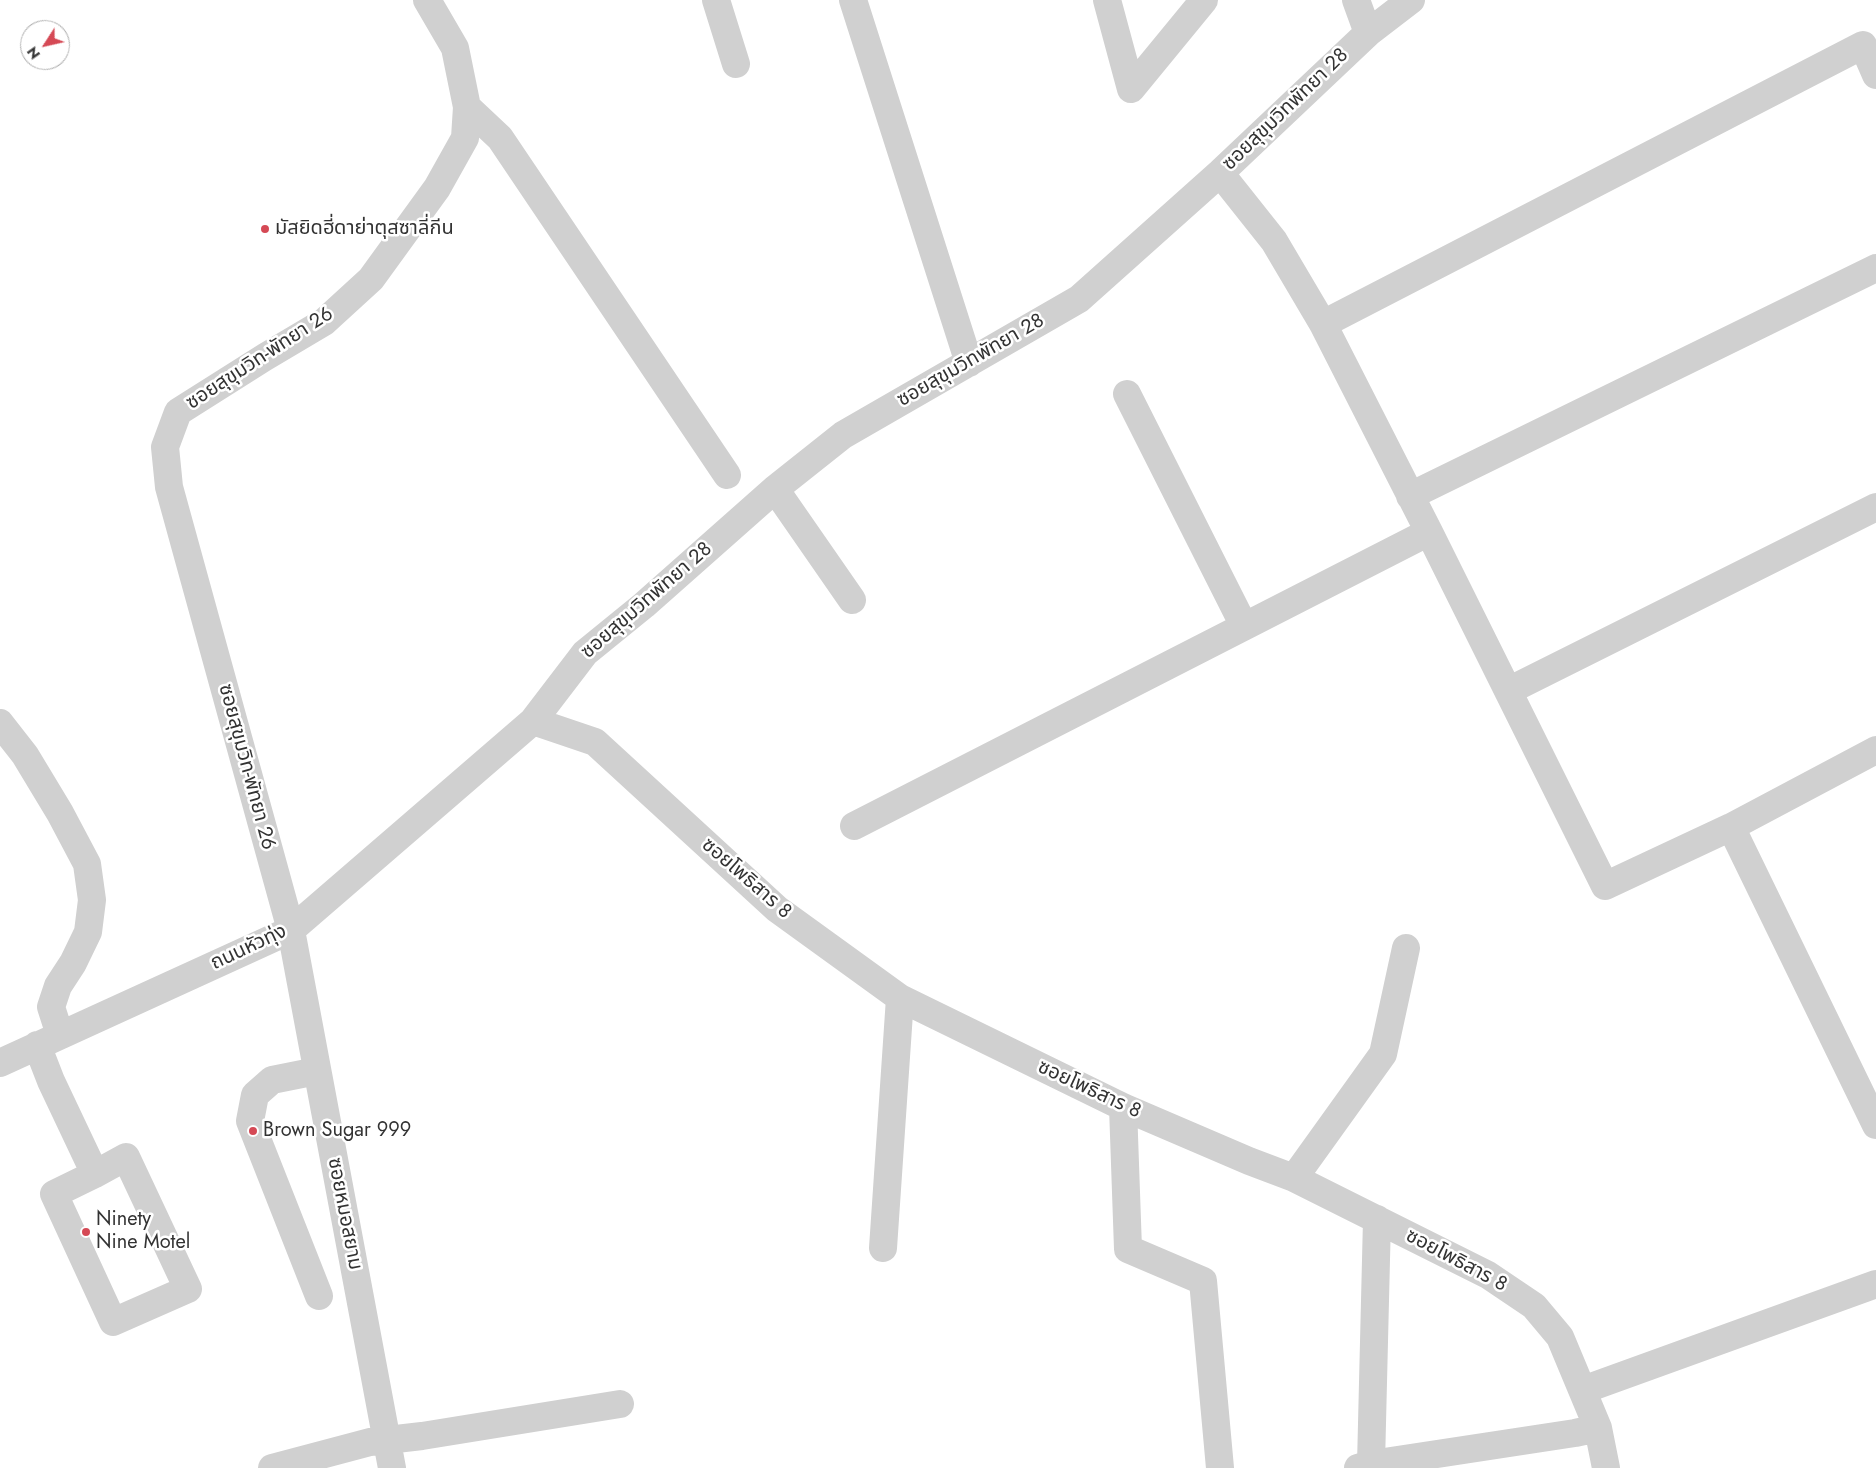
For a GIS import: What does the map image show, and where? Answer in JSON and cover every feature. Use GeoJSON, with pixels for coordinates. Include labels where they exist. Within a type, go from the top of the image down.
{"type":"FeatureCollection","features":[{"type":"Feature","properties":{"kind":"street","name":"ซอยสุขุมวิท-พัทยา 26"},"geometry":{"type":"LineString","coordinates":[[291,930],[169,487],[165,447],[178,412],[264,357],[324,322],[370,279],[437,188],[465,138],[467,107],[455,48],[427,0]]}},
{"type":"Feature","properties":{"kind":"street"},"geometry":{"type":"LineString","coordinates":[[716,0],[736,64]]}},
{"type":"Feature","properties":{"kind":"street"},"geometry":{"type":"LineString","coordinates":[[853,0],[969,362]]}},
{"type":"Feature","properties":{"kind":"street"},"geometry":{"type":"LineString","coordinates":[[1107,0],[1131,89],[1204,0]]}},
{"type":"Feature","properties":{"kind":"street"},"geometry":{"type":"LineString","coordinates":[[1356,0],[1368,33]]}},
{"type":"Feature","properties":{"kind":"street","name":"ซอยสุขุมวิทพัทยา 28"},"geometry":{"type":"LineString","coordinates":[[533,721],[585,653],[644,605],[775,489],[843,436],[1079,299],[1220,173],[1368,33],[1411,0]]}},
{"type":"Feature","properties":{"kind":"street"},"geometry":{"type":"LineString","coordinates":[[1323,324],[1862,45],[1876,75]]}},
{"type":"Feature","properties":{"kind":"street"},"geometry":{"type":"LineString","coordinates":[[467,107],[500,138],[728,475]]}},
{"type":"Feature","properties":{"kind":"street"},"geometry":{"type":"LineString","coordinates":[[1220,173],[1274,241],[1323,324],[1605,886],[1731,827],[1876,750]]}},
{"type":"Feature","properties":{"kind":"street"},"geometry":{"type":"LineString","coordinates":[[1410,496],[1876,268]]}},
{"type":"Feature","properties":{"kind":"street"},"geometry":{"type":"LineString","coordinates":[[1127,394],[1244,626]]}},
{"type":"Feature","properties":{"kind":"street"},"geometry":{"type":"LineString","coordinates":[[775,489],[852,600]]}},
{"type":"Feature","properties":{"kind":"street"},"geometry":{"type":"LineString","coordinates":[[1508,691],[1876,507]]}},
{"type":"Feature","properties":{"kind":"street"},"geometry":{"type":"LineString","coordinates":[[854,826],[1429,532]]}},
{"type":"Feature","properties":{"kind":"street","name":"ถนนหัวทุ่ง"},"geometry":{"type":"LineString","coordinates":[[2,1057],[49,1040],[291,930],[533,721]]}},
{"type":"Feature","properties":{"kind":"street","name":"ซอยโพธิสาร 8"},"geometry":{"type":"LineString","coordinates":[[533,721],[595,742],[777,909],[900,998],[1123,1107],[1249,1161],[1294,1178],[1488,1275],[1534,1306],[1560,1337],[1598,1428],[1606,1468]]}},
{"type":"Feature","properties":{"kind":"street"},"geometry":{"type":"LineString","coordinates":[[0,723],[24,755],[55,804],[87,864],[92,900],[88,932],[73,963],[58,986],[51,1007],[49,1040],[51,1081],[95,1174]]}},
{"type":"Feature","properties":{"kind":"street"},"geometry":{"type":"LineString","coordinates":[[1731,827],[1876,1125]]}},
{"type":"Feature","properties":{"kind":"street","name":"ซอยหมอสยาม"},"geometry":{"type":"LineString","coordinates":[[291,930],[392,1468]]}},
{"type":"Feature","properties":{"kind":"street"},"geometry":{"type":"LineString","coordinates":[[1294,1178],[1383,1054],[1406,948]]}},
{"type":"Feature","properties":{"kind":"street"},"geometry":{"type":"LineString","coordinates":[[883,1248],[900,998]]}},
{"type":"Feature","properties":{"kind":"street"},"geometry":{"type":"LineString","coordinates":[[317,1072],[272,1080],[255,1095],[250,1121],[319,1296]]}},
{"type":"Feature","properties":{"kind":"street"},"geometry":{"type":"LineString","coordinates":[[1123,1107],[1128,1249],[1203,1281],[1220,1468]]}},
{"type":"Feature","properties":{"kind":"street"},"geometry":{"type":"LineString","coordinates":[[126,1157],[188,1289],[113,1322],[54,1194],[95,1174],[126,1157]]}},
{"type":"Feature","properties":{"kind":"street"},"geometry":{"type":"LineString","coordinates":[[1377,1220],[1364,1466],[1598,1428]]}},
{"type":"Feature","properties":{"kind":"street"},"geometry":{"type":"LineString","coordinates":[[1583,1390],[1876,1284]]}},
{"type":"Feature","properties":{"kind":"street"},"geometry":{"type":"LineString","coordinates":[[272,1468],[370,1442],[422,1436],[620,1404]]}},
{"type":"Feature","properties":{"kind":"place","name":"มัสยิดฮี่ดาย่าตุสซาลี่กีน"},"geometry":{"type":"Point","coordinates":[265,229]}},
{"type":"Feature","properties":{"kind":"place","name":"Brown Sugar 999"},"geometry":{"type":"Point","coordinates":[253,1131]}},
{"type":"Feature","properties":{"kind":"place","name":"Ninety Nine Motel"},"geometry":{"type":"Point","coordinates":[86,1232]}}]}
